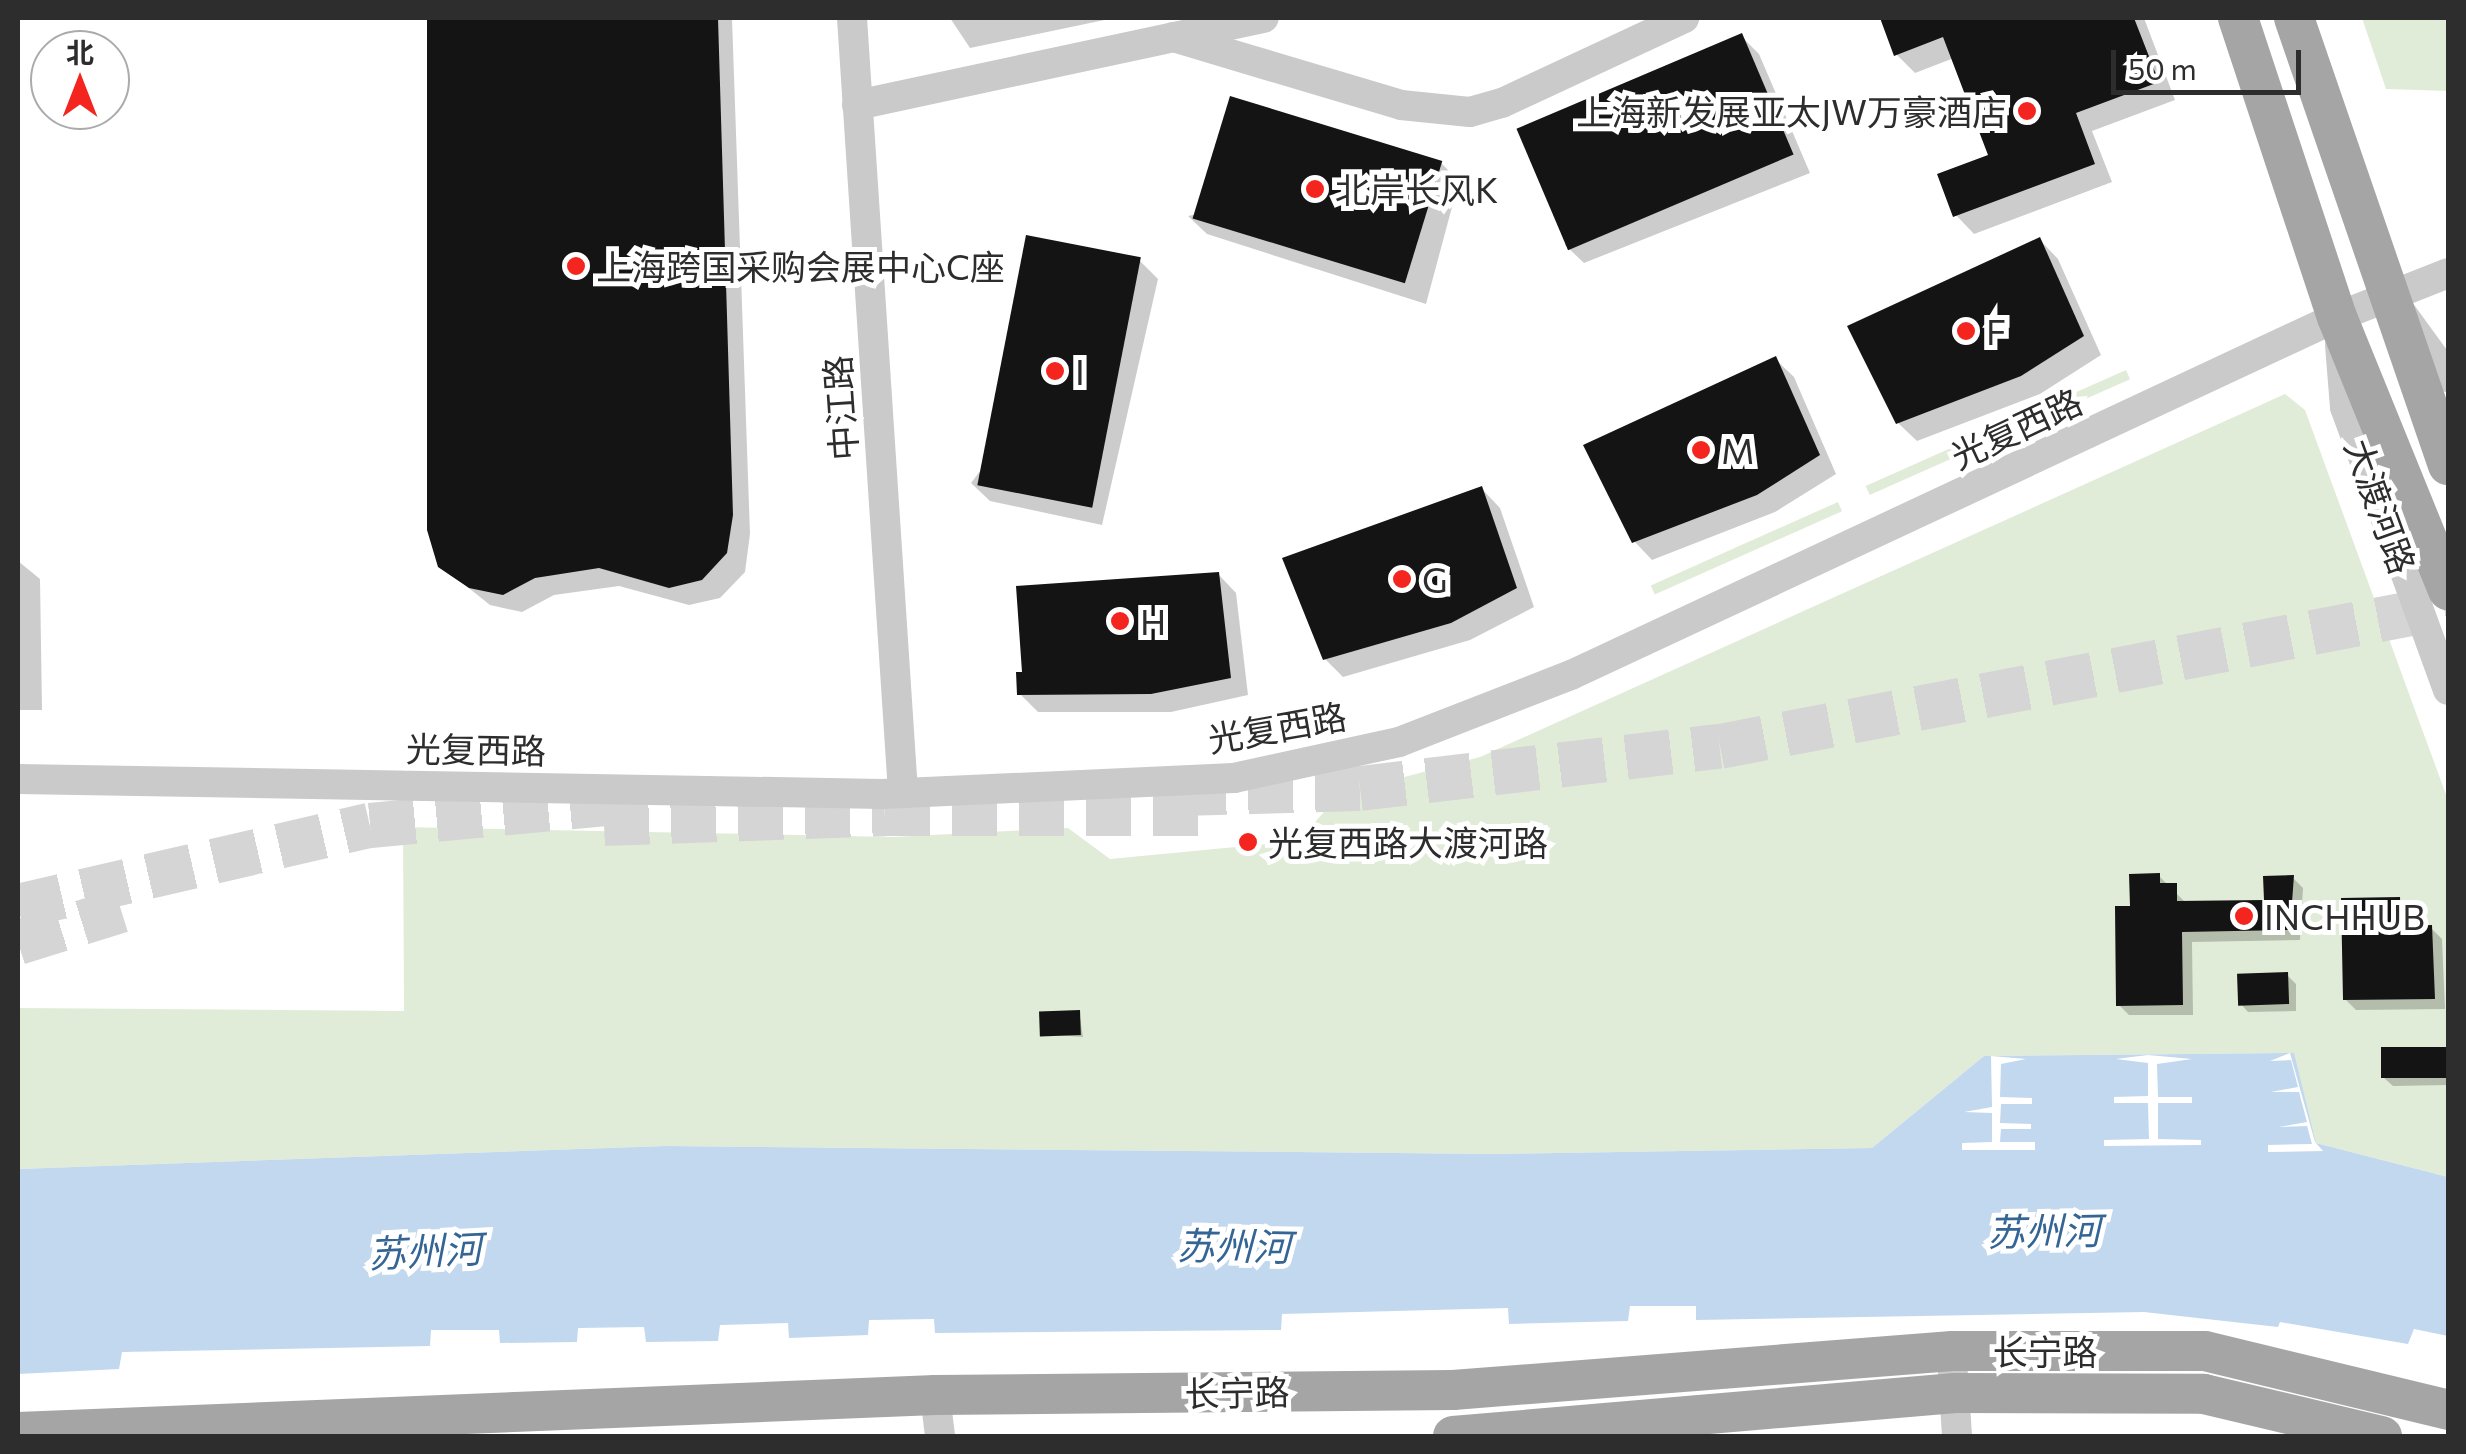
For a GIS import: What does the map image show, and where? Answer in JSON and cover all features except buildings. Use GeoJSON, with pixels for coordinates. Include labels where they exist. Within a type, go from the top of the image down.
{"type":"FeatureCollection","features":[{"type":"Feature","properties":{"kind":"main road","name":"大渡河路"},"geometry":{"type":"LineString","coordinates":[[2238,18],[2337,317],[2448,590]]}},
{"type":"Feature","properties":{"kind":"main road"},"geometry":{"type":"LineString","coordinates":[[2294,18],[2448,464]]}},
{"type":"Feature","properties":{"kind":"main road","name":"长宁路"},"geometry":{"type":"LineString","coordinates":[[18,1432],[935,1395],[1454,1390],[1952,1351],[2205,1352],[2448,1410]]}},
{"type":"Feature","properties":{"kind":"main road","name":"长宁路"},"geometry":{"type":"LineString","coordinates":[[1452,1436],[1954,1394],[2204,1394],[2382,1436]]}},
{"type":"Feature","properties":{"kind":"street","name":"中江路"},"geometry":{"type":"LineString","coordinates":[[852,18],[903,793]]}},
{"type":"Feature","properties":{"kind":"street"},"geometry":{"type":"LineString","coordinates":[[857,104],[1264,18]]}},
{"type":"Feature","properties":{"kind":"street"},"geometry":{"type":"LineString","coordinates":[[1173,36],[1402,106],[1470,112],[1502,103],[1684,18]]}},
{"type":"Feature","properties":{"kind":"street","name":"光复西路"},"geometry":{"type":"LineString","coordinates":[[18,779],[903,793],[1234,778],[1398,742],[1571,675],[2337,317],[2448,273]]}},
{"type":"Feature","properties":{"kind":"street"},"geometry":{"type":"LineString","coordinates":[[2388,298],[2448,377]]}},
{"type":"Feature","properties":{"kind":"street","name":"大渡河路"},"geometry":{"type":"LineString","coordinates":[[2337,317],[2345,408],[2448,690]]}},
{"type":"Feature","properties":{"kind":"street"},"geometry":{"type":"LineString","coordinates":[[1952,1351],[1957,1436]]}},
{"type":"Feature","properties":{"kind":"street"},"geometry":{"type":"LineString","coordinates":[[935,1395],[940,1436]]}},
{"type":"Feature","properties":{"kind":"green space"},"geometry":{"type":"Polygon","coordinates":[[[2362,18],[2448,18],[2448,91],[2386,89],[2362,18]]]}},
{"type":"Feature","properties":{"kind":"green space"},"geometry":{"type":"Polygon","coordinates":[[[2126,370],[2130,379],[1870,495],[1866,486],[2126,370]]]}},
{"type":"Feature","properties":{"kind":"green space"},"geometry":{"type":"Polygon","coordinates":[[[2285,394],[2305,410],[2448,800],[2448,1177],[2316,1143],[2293,1053],[1984,1056],[1872,1148],[1494,1154],[665,1146],[18,1169],[18,1008],[404,1011],[403,827],[893,837],[1068,828],[1110,859],[1298,841],[1340,794],[1480,757],[2285,394]]]}},
{"type":"Feature","properties":{"kind":"green space"},"geometry":{"type":"Polygon","coordinates":[[[1838,502],[1842,511],[1655,595],[1651,585],[1838,502]]]}},
{"type":"Feature","properties":{"kind":"water","name":"苏州河"},"geometry":{"type":"Polygon","coordinates":[[[2294,1053],[2316,1143],[2448,1177],[2448,1336],[2414,1329],[2408,1344],[2280,1322],[2278,1327],[2144,1312],[1696,1320],[1696,1306],[1630,1306],[1628,1321],[1509,1324],[1508,1308],[1282,1314],[1281,1330],[935,1333],[934,1319],[869,1320],[868,1335],[789,1338],[788,1323],[720,1325],[718,1341],[646,1342],[644,1327],[578,1328],[577,1342],[500,1343],[499,1330],[431,1330],[430,1346],[122,1352],[119,1369],[18,1374],[18,1169],[665,1146],[1494,1154],[1872,1148],[1984,1056],[2294,1053]]]}},
{"type":"Feature","properties":{"kind":"pier"},"geometry":{"type":"Polygon","coordinates":[[[2290,1053],[2315,1142],[2323,1151],[2268,1152],[2268,1145],[2312,1144],[2307,1126],[2279,1127],[2307,1122],[2299,1092],[2271,1092],[2298,1087],[2291,1060],[2270,1061],[2290,1053]]]}},
{"type":"Feature","properties":{"kind":"pier"},"geometry":{"type":"Polygon","coordinates":[[[2148,1055],[2192,1059],[2157,1064],[2158,1097],[2192,1097],[2192,1103],[2158,1103],[2158,1139],[2201,1140],[2201,1145],[2104,1146],[2104,1140],[2149,1139],[2148,1103],[2114,1103],[2114,1097],[2148,1096],[2148,1063],[2116,1059],[2148,1055]]]}},
{"type":"Feature","properties":{"kind":"pier"},"geometry":{"type":"Polygon","coordinates":[[[1991,1056],[2026,1059],[2001,1064],[2000,1097],[2032,1098],[2032,1104],[2001,1104],[2000,1123],[2031,1124],[2031,1129],[2001,1129],[2000,1142],[2035,1142],[2035,1150],[1962,1150],[1962,1143],[1992,1142],[1992,1113],[1964,1112],[1992,1107],[1991,1056]]]}},
{"type":"Feature","properties":{"kind":"tunnel"},"geometry":{"type":"LineString","coordinates":[[1181,793],[1360,788],[1720,746],[2448,606]]}},
{"type":"Feature","properties":{"kind":"tunnel"},"geometry":{"type":"LineString","coordinates":[[18,906],[370,825],[638,800]]}},
{"type":"Feature","properties":{"kind":"tunnel"},"geometry":{"type":"LineString","coordinates":[[604,823],[885,813],[1220,813]]}},
{"type":"Feature","properties":{"kind":"tunnel"},"geometry":{"type":"LineString","coordinates":[[18,942],[121,910]]}},
{"type":"Feature","properties":{"kind":"place","name":"上海新发展亚太JW万豪酒店"},"geometry":{"type":"Point","coordinates":[2027,111]}},
{"type":"Feature","properties":{"kind":"place","name":"北岸长风K"},"geometry":{"type":"Point","coordinates":[1315,189]}},
{"type":"Feature","properties":{"kind":"place","name":"上海跨国采购会展中心C座"},"geometry":{"type":"Point","coordinates":[576,266]}},
{"type":"Feature","properties":{"kind":"place","name":"F"},"geometry":{"type":"Point","coordinates":[1966,331]}},
{"type":"Feature","properties":{"kind":"place","name":"I"},"geometry":{"type":"Point","coordinates":[1055,371]}},
{"type":"Feature","properties":{"kind":"place","name":"M"},"geometry":{"type":"Point","coordinates":[1701,450]}},
{"type":"Feature","properties":{"kind":"place","name":"G"},"geometry":{"type":"Point","coordinates":[1402,579]}},
{"type":"Feature","properties":{"kind":"place","name":"H"},"geometry":{"type":"Point","coordinates":[1120,621]}},
{"type":"Feature","properties":{"kind":"place","name":"光复西路大渡河路"},"geometry":{"type":"Point","coordinates":[1248,842]}},
{"type":"Feature","properties":{"kind":"place","name":"INCHHUB"},"geometry":{"type":"Point","coordinates":[2244,916]}}]}
